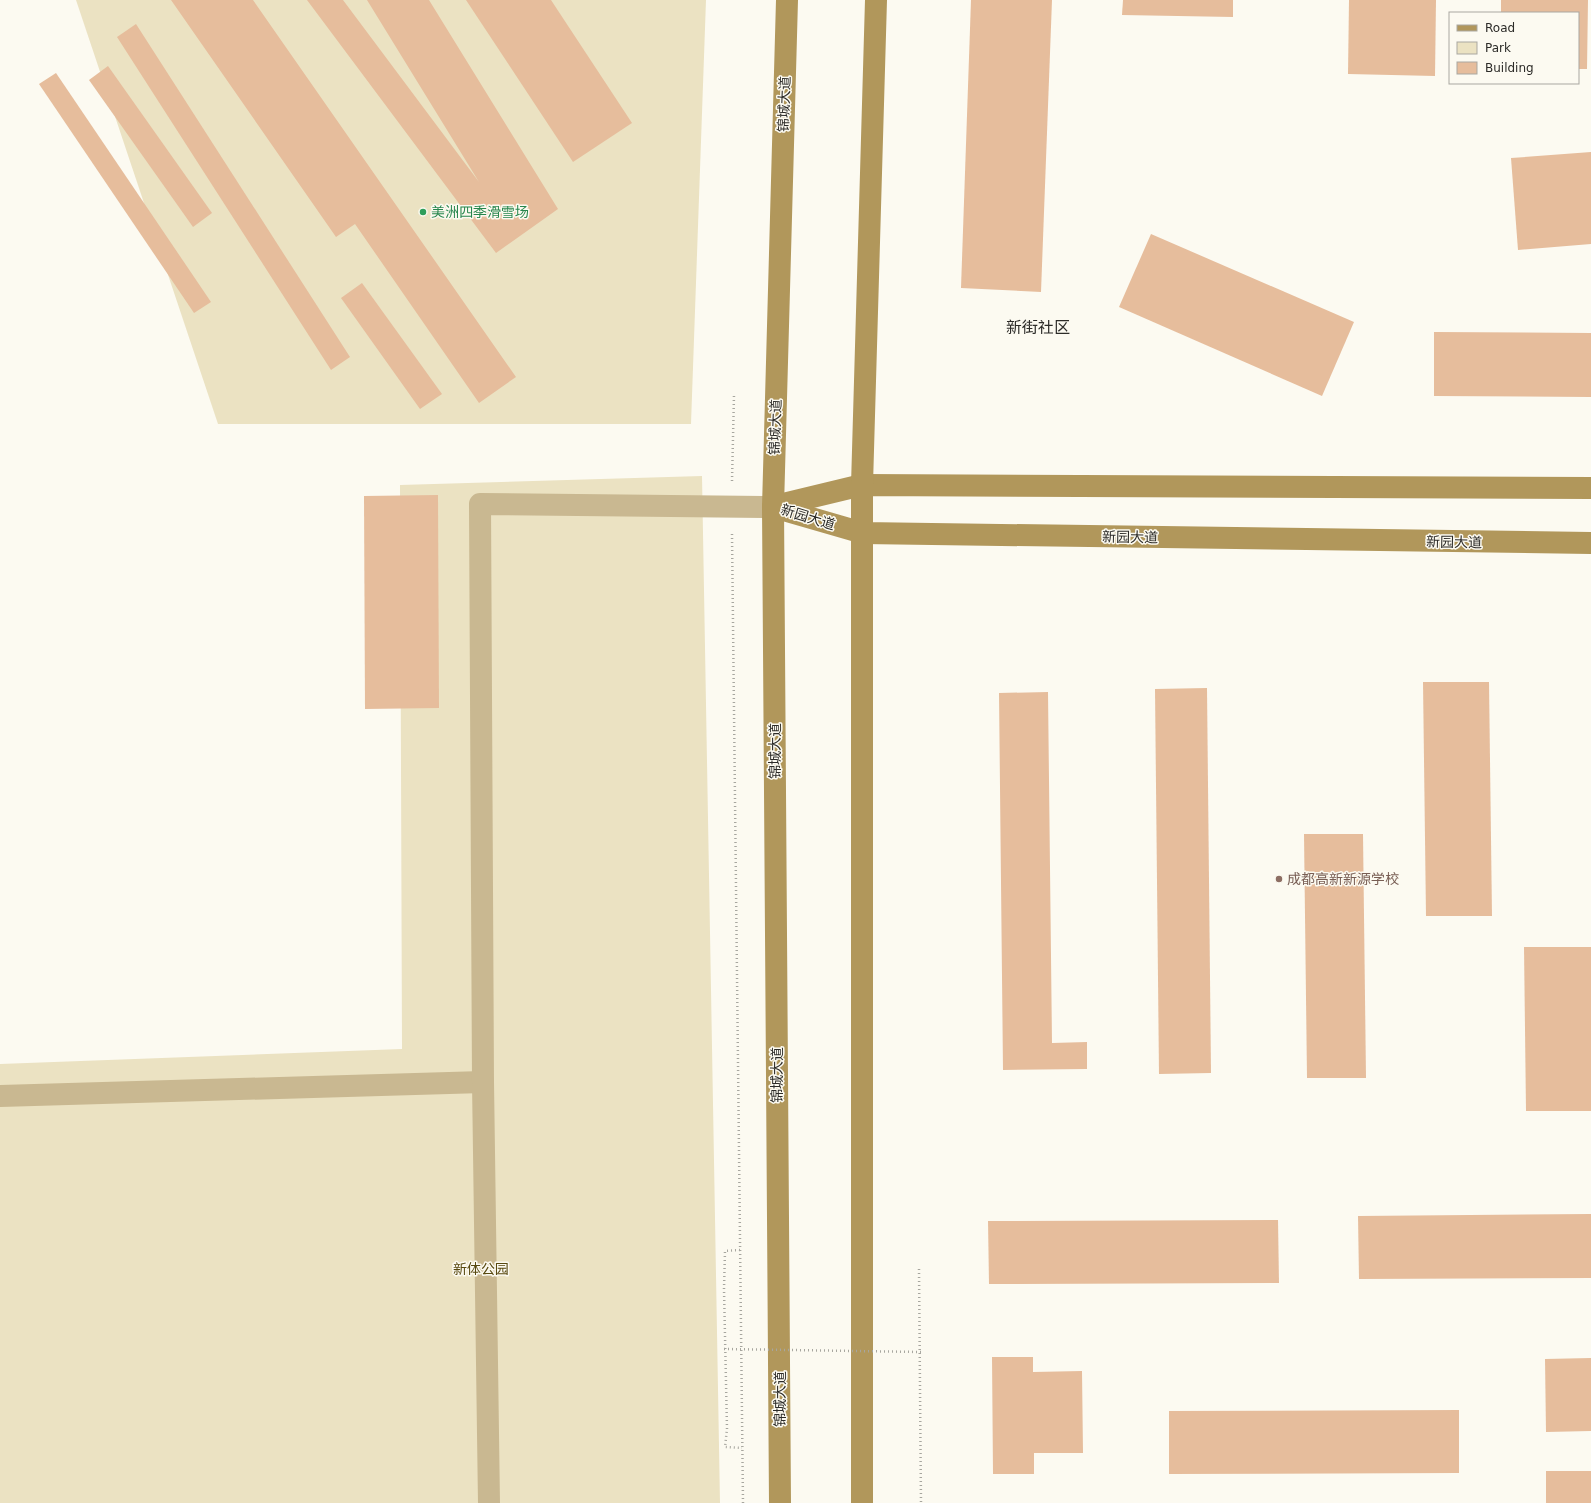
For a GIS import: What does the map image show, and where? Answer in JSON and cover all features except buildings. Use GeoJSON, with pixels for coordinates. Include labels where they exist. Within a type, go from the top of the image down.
{"type":"FeatureCollection","features":[{"type":"Feature","properties":{"kind":"main road","name":"锦城大道"},"geometry":{"type":"LineString","coordinates":[[780,1503],[773,507],[787,0]]}},
{"type":"Feature","properties":{"kind":"main road"},"geometry":{"type":"LineString","coordinates":[[862,1503],[862,485],[876,0]]}},
{"type":"Feature","properties":{"kind":"main road","name":"新园大道"},"geometry":{"type":"LineString","coordinates":[[773,507],[862,485],[1591,488]]}},
{"type":"Feature","properties":{"kind":"main road","name":"新园大道"},"geometry":{"type":"LineString","coordinates":[[773,507],[863,533],[1591,544]]}},
{"type":"Feature","properties":{"kind":"street"},"geometry":{"type":"LineString","coordinates":[[489,1503],[483,1082],[480,504],[773,507]]}},
{"type":"Feature","properties":{"kind":"street"},"geometry":{"type":"LineString","coordinates":[[0,1096],[483,1082]]}},
{"type":"Feature","properties":{"kind":"path"},"geometry":{"type":"LineString","coordinates":[[734,395],[732,507],[743,1503]]}},
{"type":"Feature","properties":{"kind":"path"},"geometry":{"type":"LineString","coordinates":[[740,1250],[725,1251],[724,1349],[727,1429],[725,1447],[742,1448]]}},
{"type":"Feature","properties":{"kind":"path"},"geometry":{"type":"LineString","coordinates":[[919,1269],[921,1420],[920,1503]]}},
{"type":"Feature","properties":{"kind":"path"},"geometry":{"type":"LineString","coordinates":[[724,1349],[920,1352]]}},
{"type":"Feature","properties":{"kind":"green space","name":"美洲四季滑雪场"},"geometry":{"type":"Polygon","coordinates":[[[76,0],[706,0],[691,424],[218,424],[76,0]]]}},
{"type":"Feature","properties":{"kind":"green space","name":"新体公园"},"geometry":{"type":"Polygon","coordinates":[[[702,476],[720,1503],[0,1503],[0,1064],[402,1049],[400,485],[702,476]]]}},
{"type":"Feature","properties":{"kind":"place","name":"美洲四季滑雪场"},"geometry":{"type":"Point","coordinates":[423,212]}},
{"type":"Feature","properties":{"kind":"place","name":"成都高新新源学校"},"geometry":{"type":"Point","coordinates":[1279,879]}},
{"type":"Feature","properties":{"kind":"district","name":"新街社区"},"geometry":{"type":"Point","coordinates":[1038,327]}}]}
